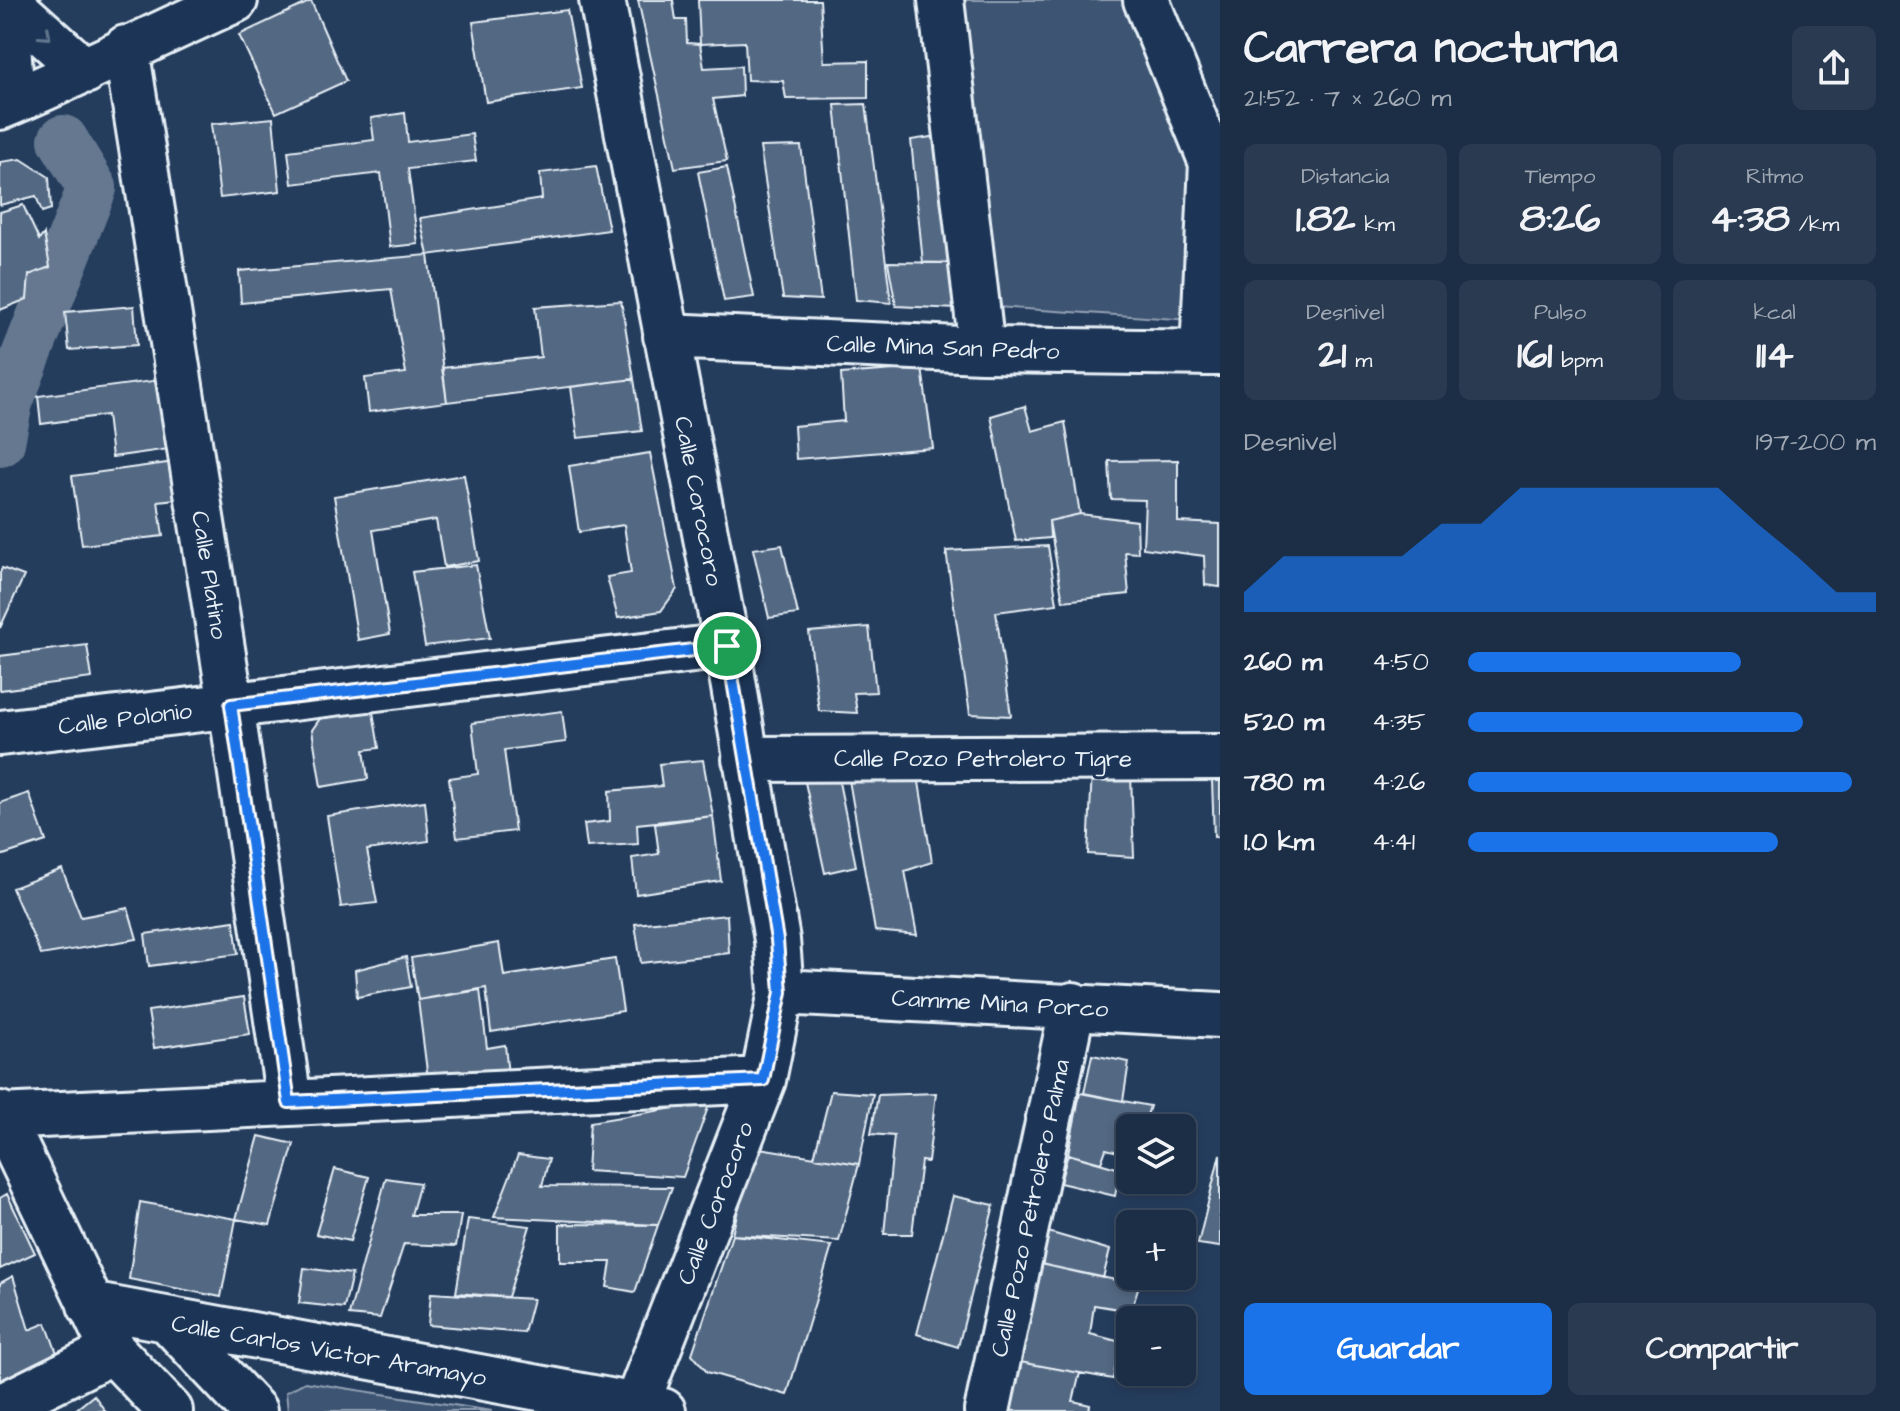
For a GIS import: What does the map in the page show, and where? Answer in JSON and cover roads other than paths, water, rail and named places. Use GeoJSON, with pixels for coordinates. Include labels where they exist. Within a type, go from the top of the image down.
{"type":"FeatureCollection","features":[{"type":"Feature","properties":{"kind":"street"},"geometry":{"type":"LineString","coordinates":[[6,0],[85,71]]}},
{"type":"Feature","properties":{"kind":"street"},"geometry":{"type":"LineString","coordinates":[[6,0],[4,99],[85,71],[126,48],[235,0]]}},
{"type":"Feature","properties":{"kind":"street","name":"Calle Corocoro"},"geometry":{"type":"LineString","coordinates":[[602,0],[727,646],[777,940],[781,992],[763,1080],[644,1409]]}},
{"type":"Feature","properties":{"kind":"street"},"geometry":{"type":"LineString","coordinates":[[941,0],[982,350]]}},
{"type":"Feature","properties":{"kind":"street"},"geometry":{"type":"LineString","coordinates":[[1146,0],[1212,163],[1212,353]]}},
{"type":"Feature","properties":{"kind":"street","name":"Calle Platino"},"geometry":{"type":"LineString","coordinates":[[126,48],[231,705],[289,1102]]}},
{"type":"Feature","properties":{"kind":"street","name":"Calle Mina San Pedro"},"geometry":{"type":"LineString","coordinates":[[666,336],[982,350],[1212,353]]}},
{"type":"Feature","properties":{"kind":"street","name":"Calle Polonio"},"geometry":{"type":"LineString","coordinates":[[0,733],[727,646]]}},
{"type":"Feature","properties":{"kind":"street","name":"Calle Pozo Petrolero Tigre"},"geometry":{"type":"LineString","coordinates":[[745,759],[1220,757]]}},
{"type":"Feature","properties":{"kind":"street","name":"Camme Mina Porco"},"geometry":{"type":"LineString","coordinates":[[781,992],[1220,1015]]}},
{"type":"Feature","properties":{"kind":"street","name":"Calle Pozo Petrolero Palma"},"geometry":{"type":"LineString","coordinates":[[987,1411],[1073,1005]]}},
{"type":"Feature","properties":{"kind":"street"},"geometry":{"type":"LineString","coordinates":[[170,1411],[113,1351],[1,1116],[763,1080]]}},
{"type":"Feature","properties":{"kind":"street","name":"Calle Carlos Victor Aramayo"},"geometry":{"type":"LineString","coordinates":[[90,1305],[644,1409]]}},
{"type":"Feature","properties":{"kind":"street"},"geometry":{"type":"LineString","coordinates":[[170,1322],[254,1411]]}},
{"type":"Feature","properties":{"kind":"street"},"geometry":{"type":"LineString","coordinates":[[0,1407],[113,1351]]}},
{"type":"Feature","properties":{"kind":"waterway"},"geometry":{"type":"LineString","coordinates":[[0,442],[8,402],[92,188],[63,140]]}}]}
